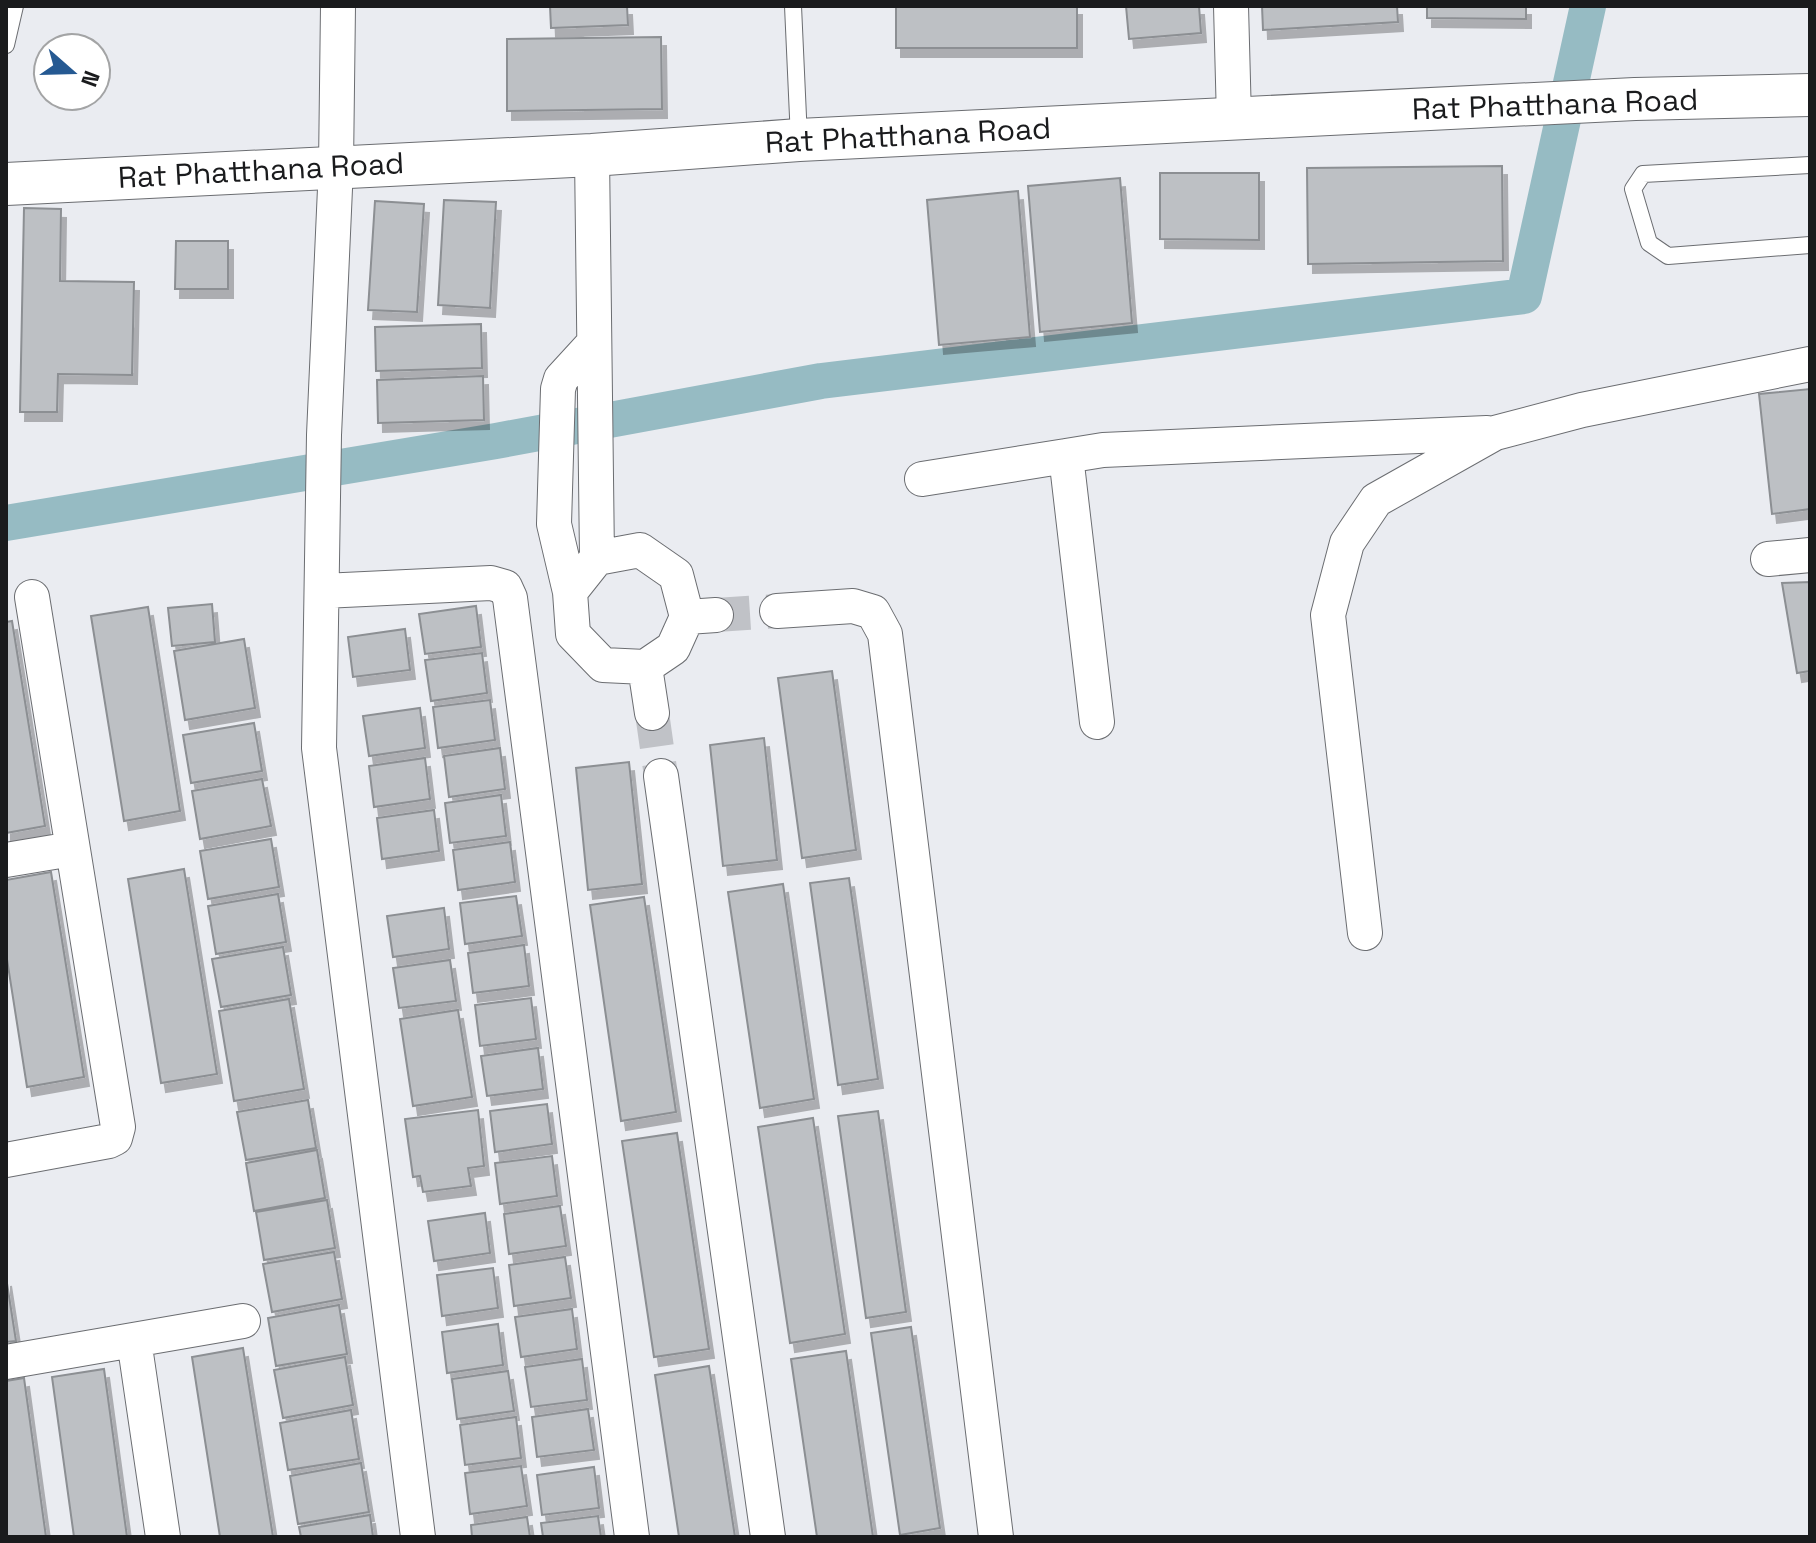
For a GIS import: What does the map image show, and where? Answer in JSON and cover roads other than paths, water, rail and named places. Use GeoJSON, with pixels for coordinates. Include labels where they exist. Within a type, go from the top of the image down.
{"type":"FeatureCollection","features":[{"type":"Feature","properties":{"kind":"street"},"geometry":{"type":"LineString","coordinates":[[338,6],[336,166],[324,435],[319,748],[418,1537]]}},
{"type":"Feature","properties":{"kind":"street"},"geometry":{"type":"LineString","coordinates":[[1231,6],[1234,119]]}},
{"type":"Feature","properties":{"kind":"street","name":"Rat Phatthana Road"},"geometry":{"type":"LineString","coordinates":[[6,184],[592,155],[799,140],[1635,99],[1810,95]]}},
{"type":"Feature","properties":{"kind":"street"},"geometry":{"type":"LineString","coordinates":[[570,592],[597,558],[592,155]]}},
{"type":"Feature","properties":{"kind":"street"},"geometry":{"type":"LineString","coordinates":[[594,358],[561,379],[558,389],[554,524],[570,592],[573,634],[603,665],[645,667],[673,648],[702,616],[676,575],[640,550],[597,558]]}},
{"type":"Feature","properties":{"kind":"street"},"geometry":{"type":"LineString","coordinates":[[922,479],[1103,450],[1495,433],[1582,410],[1810,364]]}},
{"type":"Feature","properties":{"kind":"street"},"geometry":{"type":"LineString","coordinates":[[1365,933],[1328,615],[1347,543],[1376,500],[1495,433]]}},
{"type":"Feature","properties":{"kind":"street"},"geometry":{"type":"LineString","coordinates":[[1066,456],[1097,722]]}},
{"type":"Feature","properties":{"kind":"street"},"geometry":{"type":"LineString","coordinates":[[1768,559],[1810,555]]}},
{"type":"Feature","properties":{"kind":"street"},"geometry":{"type":"LineString","coordinates":[[323,591],[491,583],[505,587],[510,598],[632,1537]]}},
{"type":"Feature","properties":{"kind":"street"},"geometry":{"type":"LineString","coordinates":[[6,1160],[109,1141],[115,1138],[118,1127],[32,597]]}},
{"type":"Feature","properties":{"kind":"street"},"geometry":{"type":"LineString","coordinates":[[777,611],[853,606],[873,612],[885,634],[996,1537]]}},
{"type":"Feature","properties":{"kind":"street"},"geometry":{"type":"LineString","coordinates":[[645,667],[652,713]]}},
{"type":"Feature","properties":{"kind":"street"},"geometry":{"type":"LineString","coordinates":[[661,776],[768,1537]]}},
{"type":"Feature","properties":{"kind":"street"},"geometry":{"type":"LineString","coordinates":[[6,860],[72,849]]}},
{"type":"Feature","properties":{"kind":"street"},"geometry":{"type":"LineString","coordinates":[[6,1362],[243,1321]]}},
{"type":"Feature","properties":{"kind":"street"},"geometry":{"type":"LineString","coordinates":[[134,1340],[163,1537]]}},
{"type":"Feature","properties":{"kind":"lane"},"geometry":{"type":"LineString","coordinates":[[6,45],[15,6]]}},
{"type":"Feature","properties":{"kind":"lane"},"geometry":{"type":"LineString","coordinates":[[793,6],[799,140]]}},
{"type":"Feature","properties":{"kind":"lane"},"geometry":{"type":"LineString","coordinates":[[1810,165],[1643,174],[1633,189],[1649,243],[1668,256],[1810,245]]}},
{"type":"Feature","properties":{"kind":"waterway"},"geometry":{"type":"LineString","coordinates":[[6,523],[496,441],[821,381],[1524,296],[1588,6]]}},
{"type":"Feature","properties":{"kind":"tunnel"},"geometry":{"type":"LineString","coordinates":[[716,615],[777,611]]}},
{"type":"Feature","properties":{"kind":"tunnel"},"geometry":{"type":"LineString","coordinates":[[652,713],[661,776]]}}]}
